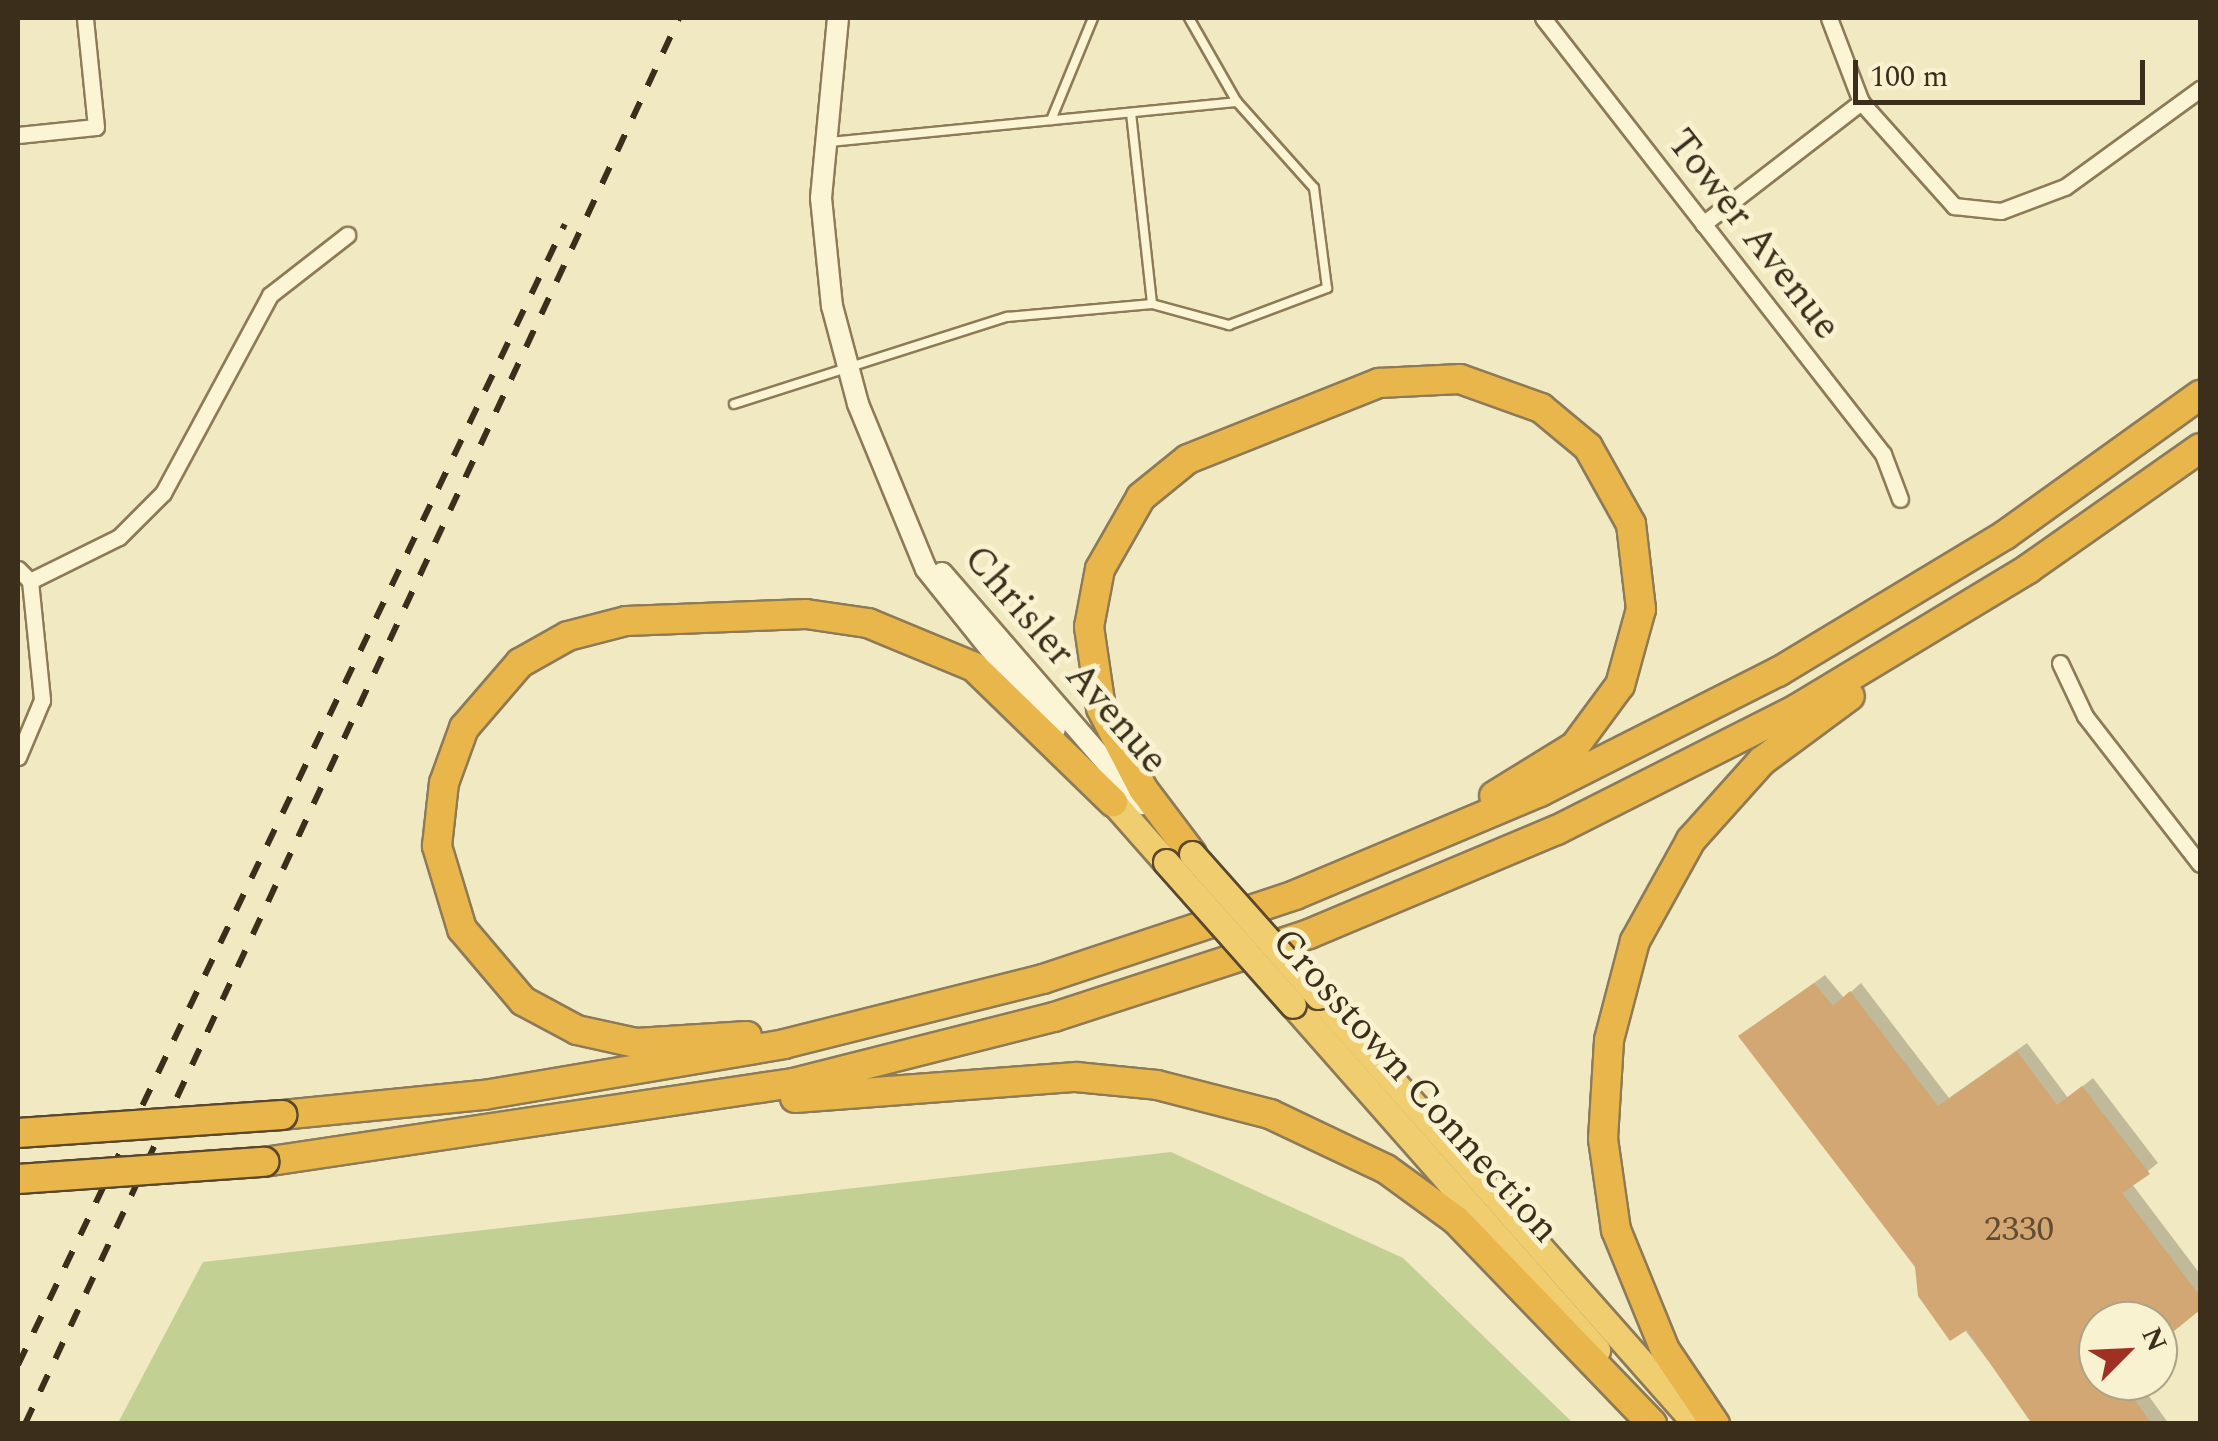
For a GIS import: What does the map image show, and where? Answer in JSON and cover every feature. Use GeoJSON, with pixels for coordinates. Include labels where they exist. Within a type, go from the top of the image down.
{"type":"FeatureCollection","features":[{"type":"Feature","properties":{"kind":"highway"},"geometry":{"type":"LineString","coordinates":[[1179,858],[1126,762],[1094,681],[1093,596],[1124,519],[1188,459],[1334,398],[1404,378],[1488,384],[1567,426],[1605,470],[1638,551],[1636,636],[1607,710],[1575,746],[1379,863]]}},
{"type":"Feature","properties":{"kind":"highway"},"geometry":{"type":"LineString","coordinates":[[18,1133],[282,1115],[536,1088],[868,1026],[1127,954],[1379,863],[1793,663],[2004,534],[2200,396]]}},
{"type":"Feature","properties":{"kind":"highway"},"geometry":{"type":"LineString","coordinates":[[1714,1424],[1650,1321],[1609,1198],[1605,1074],[1635,940],[1690,840],[1738,784],[2028,569],[2200,448]]}},
{"type":"Feature","properties":{"kind":"highway"},"geometry":{"type":"LineString","coordinates":[[634,1114],[966,1042],[1394,902],[1718,751],[2028,569]]}},
{"type":"Feature","properties":{"kind":"highway"},"geometry":{"type":"LineString","coordinates":[[868,1026],[607,1040],[550,1018],[500,981],[456,916],[437,846],[452,754],[498,682],[568,636],[626,622],[806,614],[868,623],[974,667],[1113,802]]}},
{"type":"Feature","properties":{"kind":"highway","name":"Crosstown Connection"},"geometry":{"type":"LineString","coordinates":[[1113,802],[1179,858],[1318,996],[1696,1424]]}},
{"type":"Feature","properties":{"kind":"highway","name":"Crosstown Connection"},"geometry":{"type":"LineString","coordinates":[[1179,858],[1293,1005],[1654,1424]]}},
{"type":"Feature","properties":{"kind":"highway"},"geometry":{"type":"LineString","coordinates":[[18,1179],[264,1162],[634,1114],[1036,1078],[1115,1080],[1234,1102],[1346,1147],[1432,1202],[1654,1424]]}},
{"type":"Feature","properties":{"kind":"street"},"geometry":{"type":"LineString","coordinates":[[18,136],[96,128],[86,18]]}},
{"type":"Feature","properties":{"kind":"street","name":"Chrisler Avenue"},"geometry":{"type":"LineString","coordinates":[[838,18],[822,143],[825,254],[846,367],[896,505],[946,600],[1113,802]]}},
{"type":"Feature","properties":{"kind":"street","name":"Tower Avenue"},"geometry":{"type":"LineString","coordinates":[[1542,18],[1882,454],[1900,499]]}},
{"type":"Feature","properties":{"kind":"street"},"geometry":{"type":"LineString","coordinates":[[1829,18],[1861,102],[1954,206],[2001,211],[2065,187],[2200,89]]}},
{"type":"Feature","properties":{"kind":"street"},"geometry":{"type":"LineString","coordinates":[[1703,224],[1861,102]]}},
{"type":"Feature","properties":{"kind":"street"},"geometry":{"type":"LineString","coordinates":[[30,581],[119,537],[163,493],[270,295],[347,236]]}},
{"type":"Feature","properties":{"kind":"street","name":"Chrisler Avenue"},"geometry":{"type":"LineString","coordinates":[[896,505],[969,607],[1179,858]]}},
{"type":"Feature","properties":{"kind":"street"},"geometry":{"type":"LineString","coordinates":[[18,568],[30,581],[42,700],[18,757]]}},
{"type":"Feature","properties":{"kind":"street"},"geometry":{"type":"LineString","coordinates":[[2060,664],[2086,716],[2200,864]]}},
{"type":"Feature","properties":{"kind":"lane"},"geometry":{"type":"LineString","coordinates":[[1051,120],[1093,18]]}},
{"type":"Feature","properties":{"kind":"lane"},"geometry":{"type":"LineString","coordinates":[[734,404],[1007,317],[1152,304],[1228,325],[1328,288],[1314,188],[1237,102],[1189,18]]}},
{"type":"Feature","properties":{"kind":"lane"},"geometry":{"type":"LineString","coordinates":[[822,143],[1237,102]]}},
{"type":"Feature","properties":{"kind":"lane"},"geometry":{"type":"LineString","coordinates":[[1131,112],[1152,304]]}},
{"type":"Feature","properties":{"kind":"green space"},"geometry":{"type":"Polygon","coordinates":[[[1171,1152],[1403,1258],[1573,1423],[118,1423],[203,1262],[1171,1152]]]}},
{"type":"Feature","properties":{"kind":"building"},"geometry":{"type":"Polygon","coordinates":[[[1814,983],[1833,1006],[1850,991],[1938,1106],[2017,1051],[2057,1105],[2082,1086],[2150,1174],[2122,1193],[2200,1296],[2200,1310],[2178,1328],[2178,1301],[2078,1301],[2078,1401],[2135,1401],[2152,1424],[2032,1424],[1967,1330],[1950,1341],[1918,1296],[1915,1267],[1738,1036],[1814,983]]]}},
{"type":"Feature","properties":{"kind":"railway"},"geometry":{"type":"LineString","coordinates":[[25,1424],[679,18]]}},
{"type":"Feature","properties":{"kind":"railway"},"geometry":{"type":"LineString","coordinates":[[18,1365],[565,224]]}}]}
